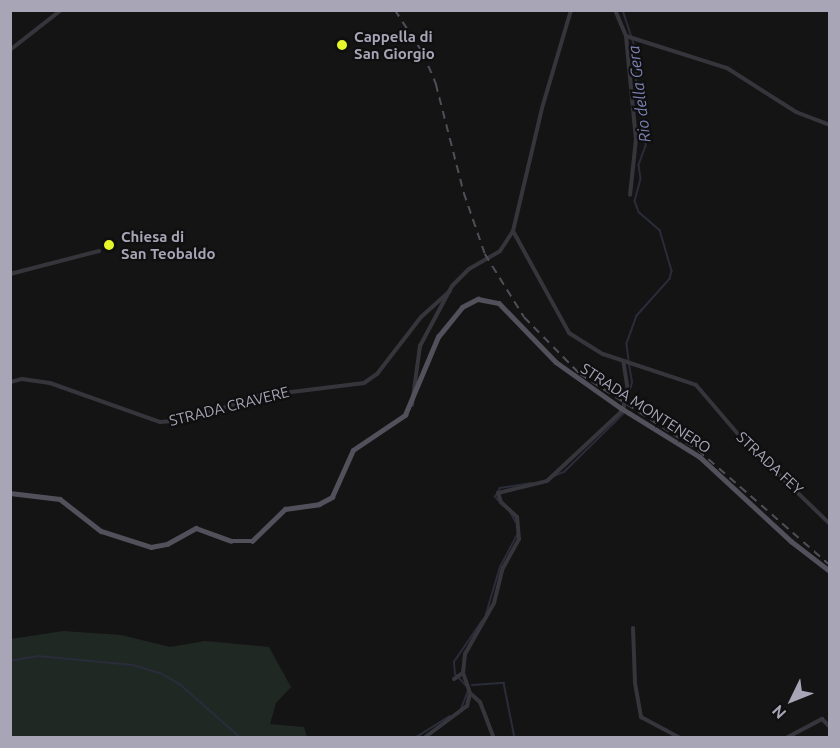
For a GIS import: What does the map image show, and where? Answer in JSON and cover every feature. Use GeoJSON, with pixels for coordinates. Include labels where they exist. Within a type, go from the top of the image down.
{"type":"FeatureCollection","features":[{"type":"Feature","properties":{"kind":"main road","name":"STRADA MONTENERO"},"geometry":{"type":"LineString","coordinates":[[10,493],[56,497],[101,531],[151,547],[166,544],[196,528],[246,543],[259,536],[285,509],[319,504],[332,497],[353,450],[396,424],[412,405],[438,337],[462,308],[485,298],[505,308],[541,349],[574,376],[700,457],[830,571]]}},
{"type":"Feature","properties":{"kind":"street"},"geometry":{"type":"LineString","coordinates":[[12,49],[61,10]]}},
{"type":"Feature","properties":{"kind":"street","name":"STRADA CRAVERE"},"geometry":{"type":"LineString","coordinates":[[10,382],[22,379],[50,383],[160,422],[186,420],[259,396],[364,383],[377,374],[421,317],[450,291],[469,269],[500,251],[513,231],[542,108],[571,10]]}},
{"type":"Feature","properties":{"kind":"street"},"geometry":{"type":"LineString","coordinates":[[615,10],[629,36],[636,139],[630,195]]}},
{"type":"Feature","properties":{"kind":"street"},"geometry":{"type":"LineString","coordinates":[[629,36],[727,68],[796,112],[830,125]]}},
{"type":"Feature","properties":{"kind":"street","name":"STRADA FEY"},"geometry":{"type":"LineString","coordinates":[[513,231],[569,333],[591,349],[696,385],[713,400],[744,441],[830,524]]}},
{"type":"Feature","properties":{"kind":"street"},"geometry":{"type":"LineString","coordinates":[[10,274],[99,251]]}},
{"type":"Feature","properties":{"kind":"street","name":"STRADA CRAVERE"},"geometry":{"type":"LineString","coordinates":[[412,405],[420,346],[450,291]]}},
{"type":"Feature","properties":{"kind":"street"},"geometry":{"type":"LineString","coordinates":[[494,738],[480,702],[470,693],[459,676],[465,654],[494,603],[502,568],[521,532],[517,517],[501,502],[498,493],[549,478],[566,467],[622,411],[628,391],[627,361]]}},
{"type":"Feature","properties":{"kind":"street"},"geometry":{"type":"LineString","coordinates":[[633,628],[634,683],[641,717],[680,738]]}},
{"type":"Feature","properties":{"kind":"street"},"geometry":{"type":"LineString","coordinates":[[424,738],[464,711],[470,693]]}},
{"type":"Feature","properties":{"kind":"street"},"geometry":{"type":"LineString","coordinates":[[786,738],[822,719],[830,728]]}},
{"type":"Feature","properties":{"kind":"shaded area"},"geometry":{"type":"Polygon","coordinates":[[[63,631],[121,635],[170,647],[205,641],[269,647],[291,687],[276,703],[270,724],[304,727],[307,737],[11,737],[11,639],[63,631]]]}},
{"type":"Feature","properties":{"kind":"waterway","name":"Rio della Gera"},"geometry":{"type":"LineString","coordinates":[[623,10],[636,50],[637,100],[644,115],[646,146],[639,165],[641,179],[635,201],[639,212],[660,230],[672,271],[670,279],[637,316],[627,344],[629,360]]}},
{"type":"Feature","properties":{"kind":"waterway","name":"Rio della Gera"},"geometry":{"type":"LineString","coordinates":[[554,476],[564,472],[623,414],[632,382],[629,365]]}},
{"type":"Feature","properties":{"kind":"waterway","name":"Rio della Gera"},"geometry":{"type":"LineString","coordinates":[[503,506],[495,497],[500,488],[532,483]]}},
{"type":"Feature","properties":{"kind":"waterway","name":"Rio della Gera"},"geometry":{"type":"LineString","coordinates":[[511,513],[516,522]]}},
{"type":"Feature","properties":{"kind":"waterway","name":"Rio della Gera"},"geometry":{"type":"LineString","coordinates":[[486,614],[500,567],[517,535]]}},
{"type":"Feature","properties":{"kind":"waterway","name":"Rio della Gera"},"geometry":{"type":"LineString","coordinates":[[466,686],[455,674],[454,662],[482,621]]}},
{"type":"Feature","properties":{"kind":"waterway"},"geometry":{"type":"LineString","coordinates":[[10,661],[38,656],[133,665],[160,673],[180,684],[241,738]]}},
{"type":"Feature","properties":{"kind":"waterway"},"geometry":{"type":"LineString","coordinates":[[472,685],[504,683],[515,738]]}},
{"type":"Feature","properties":{"kind":"waterway","name":"Rio della Gera"},"geometry":{"type":"LineString","coordinates":[[461,709],[468,691]]}},
{"type":"Feature","properties":{"kind":"waterway","name":"Rio della Gera"},"geometry":{"type":"LineString","coordinates":[[415,738],[450,716]]}},
{"type":"Feature","properties":{"kind":"railway"},"geometry":{"type":"LineString","coordinates":[[395,10],[423,53],[436,84],[464,193],[485,254],[524,317],[580,374],[698,450],[830,565]]}},
{"type":"Feature","properties":{"kind":"place","name":"Cappella di San Giorgio"},"geometry":{"type":"Point","coordinates":[342,45]}},
{"type":"Feature","properties":{"kind":"place","name":"Chiesa di San Teobaldo"},"geometry":{"type":"Point","coordinates":[109,245]}}]}
